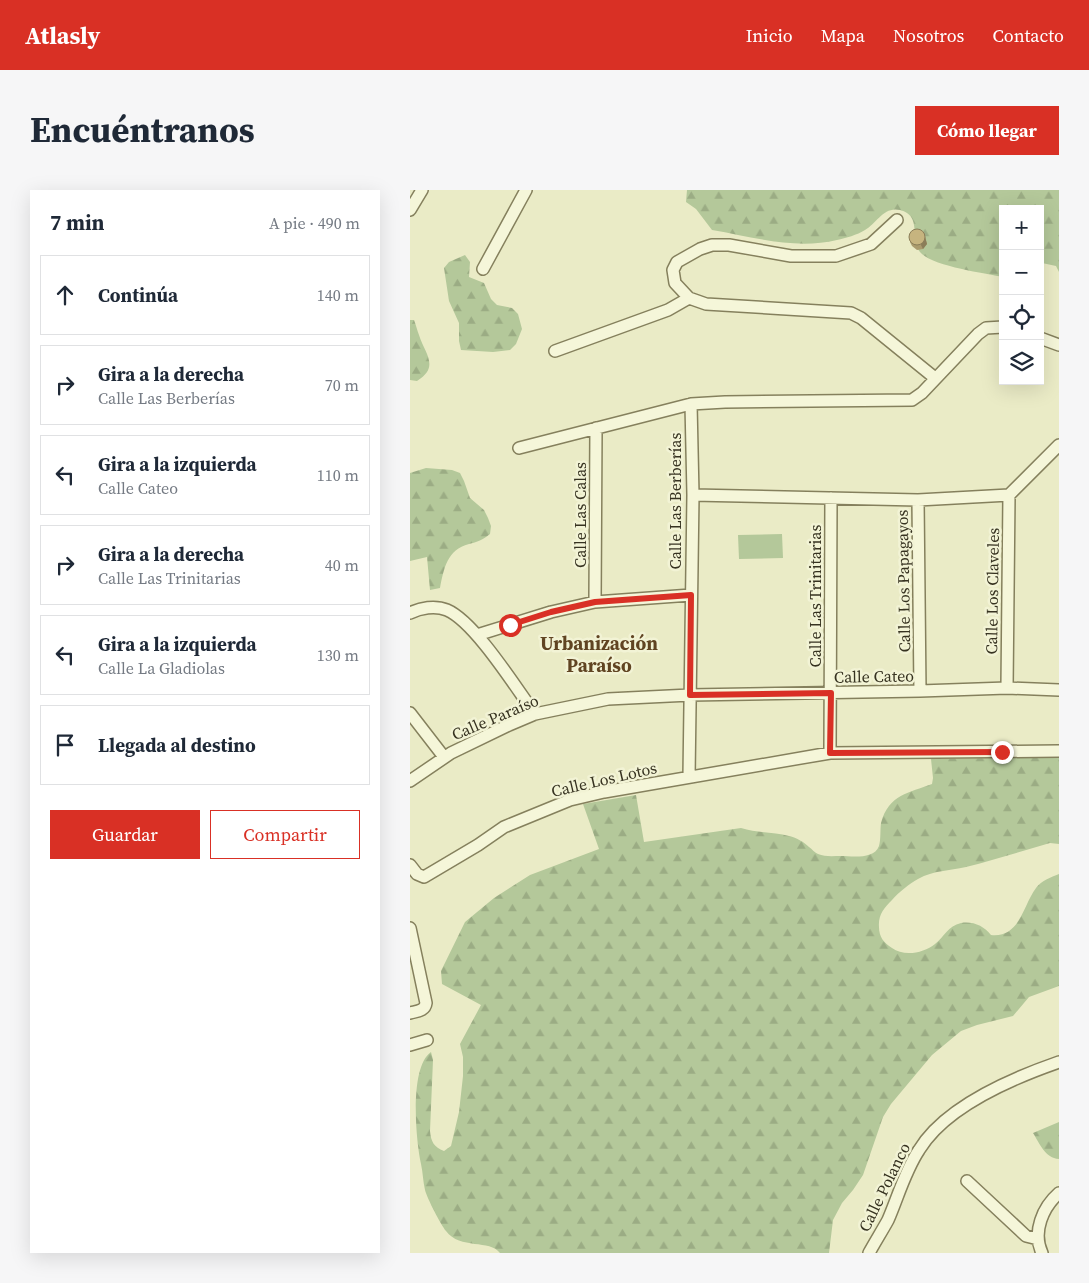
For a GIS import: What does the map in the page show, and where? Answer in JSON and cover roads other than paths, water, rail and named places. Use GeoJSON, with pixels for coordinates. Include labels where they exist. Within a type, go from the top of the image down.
{"type":"FeatureCollection","features":[{"type":"Feature","properties":{"kind":"street"},"geometry":{"type":"LineString","coordinates":[[410,210],[422,190]]}},
{"type":"Feature","properties":{"kind":"street"},"geometry":{"type":"LineString","coordinates":[[483,269],[526,190]]}},
{"type":"Feature","properties":{"kind":"street"},"geometry":{"type":"LineString","coordinates":[[897,220],[871,244],[836,256],[791,256],[729,245],[712,245],[700,249],[677,262],[673,270],[675,282],[689,298],[706,304],[851,313],[861,318],[935,378]]}},
{"type":"Feature","properties":{"kind":"street"},"geometry":{"type":"LineString","coordinates":[[555,351],[661,313],[689,298]]}},
{"type":"Feature","properties":{"kind":"street"},"geometry":{"type":"LineString","coordinates":[[519,448],[691,404],[912,400],[922,393],[978,334],[986,328],[999,327]]}},
{"type":"Feature","properties":{"kind":"street"},"geometry":{"type":"LineString","coordinates":[[1044,339],[1059,345]]}},
{"type":"Feature","properties":{"kind":"street","name":"Calle Las Berberías"},"geometry":{"type":"LineString","coordinates":[[689,777],[693,495],[691,404]]}},
{"type":"Feature","properties":{"kind":"street","name":"Calle Las Calas"},"geometry":{"type":"LineString","coordinates":[[595,602],[596,428]]}},
{"type":"Feature","properties":{"kind":"street"},"geometry":{"type":"LineString","coordinates":[[693,495],[918,500],[1009,495],[1059,445]]}},
{"type":"Feature","properties":{"kind":"street","name":"Calle Los Claveles"},"geometry":{"type":"LineString","coordinates":[[1007,688],[1009,495]]}},
{"type":"Feature","properties":{"kind":"street","name":"Calle Las Trinitarias"},"geometry":{"type":"LineString","coordinates":[[830,753],[831,498]]}},
{"type":"Feature","properties":{"kind":"street","name":"Calle Los Papagayos"},"geometry":{"type":"LineString","coordinates":[[918,500],[920,691]]}},
{"type":"Feature","properties":{"kind":"street"},"geometry":{"type":"LineString","coordinates":[[476,635],[551,612],[595,602],[691,595]]}},
{"type":"Feature","properties":{"kind":"street"},"geometry":{"type":"LineString","coordinates":[[410,614],[420,608],[444,609],[452,613],[476,635],[535,714]]}},
{"type":"Feature","properties":{"kind":"street","name":"Calle Cateo"},"geometry":{"type":"LineString","coordinates":[[690,695],[1007,688],[1059,690]]}},
{"type":"Feature","properties":{"kind":"street","name":"Calle Paraíso"},"geometry":{"type":"LineString","coordinates":[[410,780],[444,757],[535,714],[608,699],[690,695]]}},
{"type":"Feature","properties":{"kind":"street"},"geometry":{"type":"LineString","coordinates":[[410,713],[444,757]]}},
{"type":"Feature","properties":{"kind":"street","name":"Calle Los Lotos"},"geometry":{"type":"LineString","coordinates":[[410,865],[417,874],[424,876],[471,850],[504,827],[570,800],[689,777],[830,753],[1059,751]]}},
{"type":"Feature","properties":{"kind":"street"},"geometry":{"type":"LineString","coordinates":[[410,928],[426,1007],[410,1013]]}},
{"type":"Feature","properties":{"kind":"street"},"geometry":{"type":"LineString","coordinates":[[410,1045],[427,1040]]}},
{"type":"Feature","properties":{"kind":"street","name":"Calle Polanco"},"geometry":{"type":"LineString","coordinates":[[869,1253],[887,1221],[913,1160],[927,1138],[951,1116],[986,1094],[1037,1070],[1059,1062]]}},
{"type":"Feature","properties":{"kind":"street"},"geometry":{"type":"LineString","coordinates":[[968,1181],[1026,1236],[1038,1239]]}},
{"type":"Feature","properties":{"kind":"street"},"geometry":{"type":"LineString","coordinates":[[1042,1253],[1038,1239],[1040,1220],[1047,1206],[1059,1193]]}},
{"type":"Feature","properties":{"kind":"district","name":"Urbanización Paraíso"},"geometry":{"type":"Point","coordinates":[599,654]}}]}
